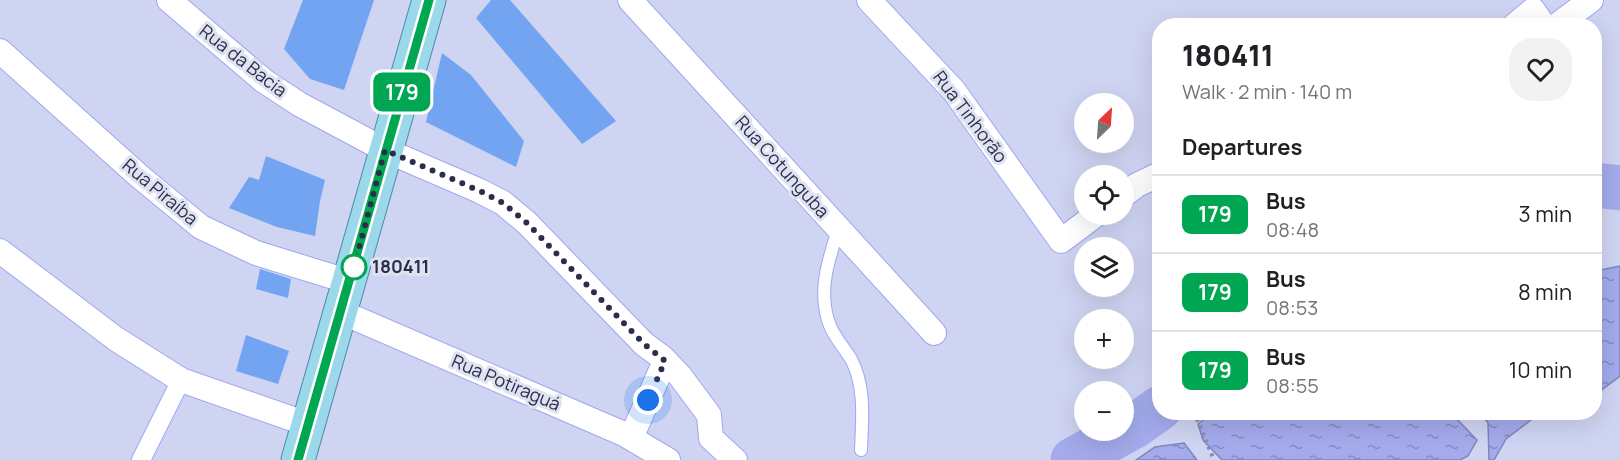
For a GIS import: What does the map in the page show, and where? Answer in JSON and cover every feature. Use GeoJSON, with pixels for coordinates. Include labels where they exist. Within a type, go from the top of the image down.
{"type":"FeatureCollection","features":[{"type":"Feature","properties":{"kind":"main road"},"geometry":{"type":"LineString","coordinates":[[298,460],[429,0]]}},
{"type":"Feature","properties":{"kind":"street","name":"Rua da Bacia"},"geometry":{"type":"LineString","coordinates":[[169,0],[264,81],[299,104],[385,150],[503,203],[527,223],[644,344],[680,376],[709,415],[711,438],[735,460]]}},
{"type":"Feature","properties":{"kind":"street","name":"Rua Cotunguba"},"geometry":{"type":"LineString","coordinates":[[630,0],[934,333]]}},
{"type":"Feature","properties":{"kind":"street","name":"Rua Tinhorão"},"geometry":{"type":"LineString","coordinates":[[869,0],[954,91],[1061,241],[1082,225]]}},
{"type":"Feature","properties":{"kind":"street"},"geometry":{"type":"LineString","coordinates":[[1567,18],[1591,0]]}},
{"type":"Feature","properties":{"kind":"street"},"geometry":{"type":"LineString","coordinates":[[1524,18],[1533,10],[1538,18]]}},
{"type":"Feature","properties":{"kind":"street","name":"Rua Piraíba"},"geometry":{"type":"LineString","coordinates":[[0,51],[139,176],[201,227],[346,297]]}},
{"type":"Feature","properties":{"kind":"street"},"geometry":{"type":"LineString","coordinates":[[1134,187],[1152,178]]}},
{"type":"Feature","properties":{"kind":"street"},"geometry":{"type":"LineString","coordinates":[[0,250],[116,339],[182,380],[307,424]]}},
{"type":"Feature","properties":{"kind":"street","name":"Rua Potiraguá"},"geometry":{"type":"LineString","coordinates":[[346,297],[631,438],[668,460]]}},
{"type":"Feature","properties":{"kind":"street"},"geometry":{"type":"LineString","coordinates":[[631,438],[665,361]]}},
{"type":"Feature","properties":{"kind":"street"},"geometry":{"type":"LineString","coordinates":[[141,460],[182,380]]}},
{"type":"Feature","properties":{"kind":"lane"},"geometry":{"type":"LineString","coordinates":[[838,229],[825,275],[824,306],[832,332],[851,360],[858,378],[862,402],[861,450]]}},
{"type":"Feature","properties":{"kind":"path"},"geometry":{"type":"LineString","coordinates":[[1197,420],[1213,459]]}},
{"type":"Feature","properties":{"kind":"water"},"geometry":{"type":"Polygon","coordinates":[[[1620,266],[1620,376],[1602,390],[1602,270],[1620,266]]]}},
{"type":"Feature","properties":{"kind":"water"},"geometry":{"type":"Polygon","coordinates":[[[1203,420],[1458,420],[1477,440],[1468,456],[1460,460],[1222,460],[1203,440],[1198,424],[1203,420]]]}},
{"type":"Feature","properties":{"kind":"water"},"geometry":{"type":"Polygon","coordinates":[[[1486,420],[1531,420],[1506,439],[1494,460],[1489,460],[1488,423],[1486,420]]]}},
{"type":"Feature","properties":{"kind":"water"},"geometry":{"type":"Polygon","coordinates":[[[1184,443],[1197,460],[1136,460],[1155,447],[1184,443]]]}},
{"type":"Feature","properties":{"kind":"building"},"geometry":{"type":"Polygon","coordinates":[[[303,0],[374,0],[344,90],[310,79],[284,49],[303,0]]]}},
{"type":"Feature","properties":{"kind":"building"},"geometry":{"type":"Polygon","coordinates":[[[491,0],[510,0],[616,121],[582,144],[476,18],[491,0]]]}},
{"type":"Feature","properties":{"kind":"building"},"geometry":{"type":"Polygon","coordinates":[[[442,53],[471,75],[524,141],[516,167],[426,122],[442,53]]]}},
{"type":"Feature","properties":{"kind":"building"},"geometry":{"type":"Polygon","coordinates":[[[266,156],[325,180],[315,236],[277,227],[229,208],[249,177],[259,180],[266,156]]]}},
{"type":"Feature","properties":{"kind":"building"},"geometry":{"type":"Polygon","coordinates":[[[260,269],[291,279],[288,298],[256,289],[260,269]]]}},
{"type":"Feature","properties":{"kind":"building"},"geometry":{"type":"Polygon","coordinates":[[[246,335],[289,351],[278,384],[236,371],[246,335]]]}},
{"type":"Feature","properties":{"kind":"waterway"},"geometry":{"type":"LineString","coordinates":[[1602,186],[1620,188]]}},
{"type":"Feature","properties":{"kind":"waterway"},"geometry":{"type":"LineString","coordinates":[[1073,460],[1152,414]]}},
{"type":"Feature","properties":{"kind":"bus line","name":"179"},"geometry":{"type":"LineString","coordinates":[[298,460],[429,0]]}},
{"type":"Feature","properties":{"kind":"place","name":"180411"},"geometry":{"type":"Point","coordinates":[354,267]}},
{"type":"Feature","properties":{"kind":"route"},"geometry":{"type":"LineString","coordinates":[[354,267],[385,150],[480,191],[503,203],[527,223],[644,344],[663,358],[665,361],[648,400]]}}]}
